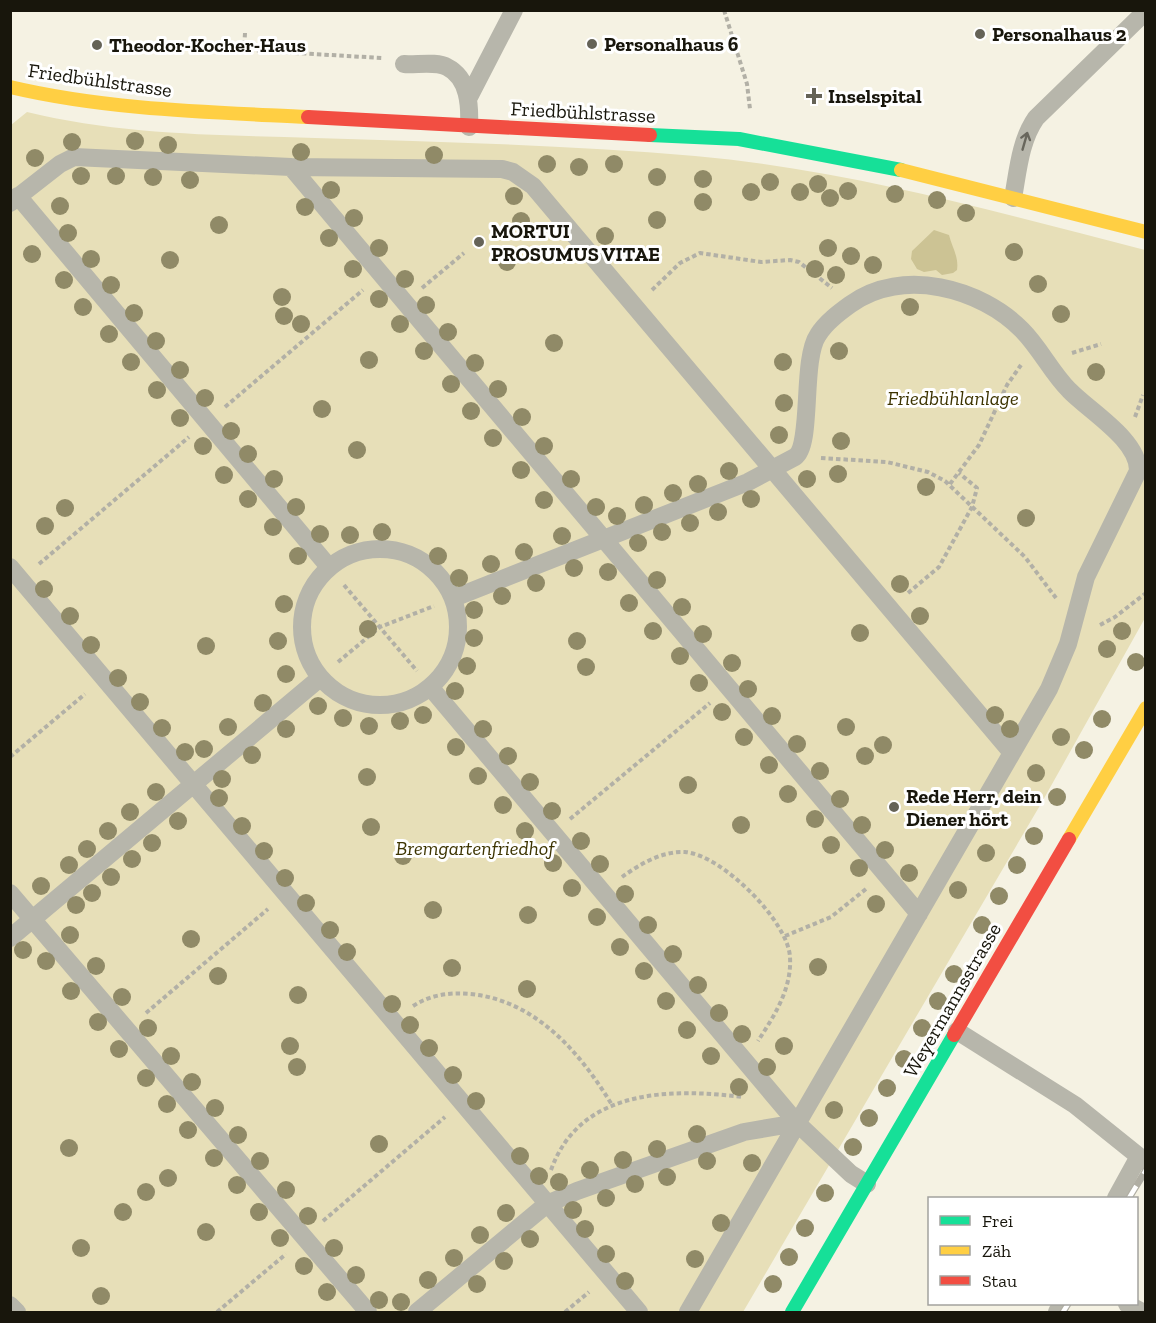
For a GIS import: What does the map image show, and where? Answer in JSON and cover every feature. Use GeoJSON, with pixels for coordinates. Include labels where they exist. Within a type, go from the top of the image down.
{"type":"FeatureCollection","features":[{"type":"Feature","properties":{"kind":"street","name":"Friedbühlstrasse"},"geometry":{"type":"LineString","coordinates":[[10,87],[56,98],[140,109],[739,139],[871,162],[1146,232]]}},
{"type":"Feature","properties":{"kind":"street","name":"Weyermannsstrasse"},"geometry":{"type":"LineString","coordinates":[[792,1312],[1146,708]]}},
{"type":"Feature","properties":{"kind":"lane"},"geometry":{"type":"LineString","coordinates":[[469,127],[470,97],[514,10]]}},
{"type":"Feature","properties":{"kind":"lane"},"geometry":{"type":"LineString","coordinates":[[1013,198],[1023,147],[1028,130],[1036,118],[1146,11]]}},
{"type":"Feature","properties":{"kind":"lane"},"geometry":{"type":"LineString","coordinates":[[407,64],[446,66],[454,72],[470,97]]}},
{"type":"Feature","properties":{"kind":"lane"},"geometry":{"type":"LineString","coordinates":[[329,567],[14,200],[60,164],[74,157],[291,167],[501,169],[513,172],[533,186],[771,471],[1012,753]]}},
{"type":"Feature","properties":{"kind":"lane"},"geometry":{"type":"LineString","coordinates":[[291,167],[919,914]]}},
{"type":"Feature","properties":{"kind":"lane"},"geometry":{"type":"LineString","coordinates":[[454,598],[604,540],[771,471],[795,457],[799,454],[804,440],[809,367],[817,336],[833,318],[852,303],[888,287],[917,285],[955,291],[981,300],[1007,316],[1070,390],[1121,436],[1137,462],[1138,471],[1086,577],[1072,628],[1049,689],[688,1312]]}},
{"type":"Feature","properties":{"kind":"lane"},"geometry":{"type":"LineString","coordinates":[[372,550],[392,550],[410,555],[429,566],[454,598],[458,629],[454,652],[447,669],[431,688],[402,702],[380,705],[356,702],[345,697],[320,678],[306,654],[302,625],[310,592],[329,567],[353,555],[372,550]]}},
{"type":"Feature","properties":{"kind":"lane"},"geometry":{"type":"LineString","coordinates":[[10,567],[639,1312]]}},
{"type":"Feature","properties":{"kind":"lane"},"geometry":{"type":"LineString","coordinates":[[10,938],[320,678]]}},
{"type":"Feature","properties":{"kind":"lane"},"geometry":{"type":"LineString","coordinates":[[431,688],[797,1123],[851,1174],[867,1184]]}},
{"type":"Feature","properties":{"kind":"lane"},"geometry":{"type":"LineString","coordinates":[[10,893],[368,1312]]}},
{"type":"Feature","properties":{"kind":"lane"},"geometry":{"type":"LineString","coordinates":[[957,1031],[1075,1105],[1142,1160],[1117,1197]]}},
{"type":"Feature","properties":{"kind":"lane"},"geometry":{"type":"LineString","coordinates":[[417,1312],[548,1204],[577,1191],[744,1132],[797,1123]]}},
{"type":"Feature","properties":{"kind":"lane"},"geometry":{"type":"LineString","coordinates":[[10,1305],[17,1312]]}},
{"type":"Feature","properties":{"kind":"path"},"geometry":{"type":"LineString","coordinates":[[724,10],[747,84],[750,116]]}},
{"type":"Feature","properties":{"kind":"path"},"geometry":{"type":"LineString","coordinates":[[245,33],[244,50],[411,59],[407,64]]}},
{"type":"Feature","properties":{"kind":"path"},"geometry":{"type":"LineString","coordinates":[[405,302],[464,253]]}},
{"type":"Feature","properties":{"kind":"path"},"geometry":{"type":"LineString","coordinates":[[634,307],[680,263],[700,254],[761,262],[790,260],[799,262],[852,303]]}},
{"type":"Feature","properties":{"kind":"path"},"geometry":{"type":"LineString","coordinates":[[950,484],[990,427],[1015,372],[1025,361],[1040,352]]}},
{"type":"Feature","properties":{"kind":"path"},"geometry":{"type":"LineString","coordinates":[[795,457],[887,462],[928,472],[950,484],[961,499],[1025,556],[1072,628],[1096,627],[1115,617],[1146,593]]}},
{"type":"Feature","properties":{"kind":"path"},"geometry":{"type":"LineString","coordinates":[[889,609],[939,567],[972,507],[977,488],[959,473]]}},
{"type":"Feature","properties":{"kind":"path"},"geometry":{"type":"LineString","coordinates":[[329,567],[431,688]]}},
{"type":"Feature","properties":{"kind":"path"},"geometry":{"type":"LineString","coordinates":[[320,678],[380,627],[454,598]]}},
{"type":"Feature","properties":{"kind":"path"},"geometry":{"type":"LineString","coordinates":[[10,757],[104,678]]}},
{"type":"Feature","properties":{"kind":"path"},"geometry":{"type":"LineString","coordinates":[[554,832],[728,687]]}},
{"type":"Feature","properties":{"kind":"path"},"geometry":{"type":"LineString","coordinates":[[603,891],[643,863],[672,853],[687,852],[736,878],[785,936],[790,960],[787,987],[770,1023],[743,1057]]}},
{"type":"Feature","properties":{"kind":"path"},"geometry":{"type":"LineString","coordinates":[[785,936],[831,917],[887,877]]}},
{"type":"Feature","properties":{"kind":"path"},"geometry":{"type":"LineString","coordinates":[[127,1029],[286,895]]}},
{"type":"Feature","properties":{"kind":"path"},"geometry":{"type":"LineString","coordinates":[[394,1022],[408,1008],[436,995],[460,993],[493,997],[521,1008],[558,1037],[594,1075],[612,1105]]}},
{"type":"Feature","properties":{"kind":"path"},"geometry":{"type":"LineString","coordinates":[[548,1204],[550,1173],[567,1138],[587,1119],[612,1105],[626,1100],[669,1093],[753,1099]]}},
{"type":"Feature","properties":{"kind":"path"},"geometry":{"type":"LineString","coordinates":[[217,1312],[462,1103]]}},
{"type":"Feature","properties":{"kind":"path"},"geometry":{"type":"LineString","coordinates":[[565,1312],[608,1276]]}},
{"type":"Feature","properties":{"kind":"green space","name":"Bremgartenfriedhof"},"geometry":{"type":"Polygon","coordinates":[[[27,112],[62,120],[134,130],[553,147],[648,152],[752,162],[922,194],[1145,250],[1145,618],[1042,802],[743,1312],[11,1312],[11,125],[27,112]]]}},
{"type":"Feature","properties":{"kind":"shaded area"},"geometry":{"type":"Polygon","coordinates":[[[934,230],[949,235],[957,261],[957,270],[953,273],[942,275],[936,270],[924,272],[917,269],[911,259],[912,251],[934,230]]]}},
{"type":"Feature","properties":{"kind":"railway"},"geometry":{"type":"LineString","coordinates":[[1130,1197],[1146,1170]]}},
{"type":"Feature","properties":{"kind":"railway"},"geometry":{"type":"LineString","coordinates":[[1063,1312],[1067,1305]]}},
{"type":"Feature","properties":{"kind":"traffic: fast"},"geometry":{"type":"LineString","coordinates":[[650,135],[739,139],[901,170]]}},
{"type":"Feature","properties":{"kind":"traffic: fast"},"geometry":{"type":"LineString","coordinates":[[792,1312],[954,1035]]}},
{"type":"Feature","properties":{"kind":"traffic: slow"},"geometry":{"type":"LineString","coordinates":[[10,87],[47,95],[121,105],[308,117]]}},
{"type":"Feature","properties":{"kind":"traffic: slow"},"geometry":{"type":"LineString","coordinates":[[901,170],[1146,232]]}},
{"type":"Feature","properties":{"kind":"traffic: slow"},"geometry":{"type":"LineString","coordinates":[[1069,839],[1146,708]]}},
{"type":"Feature","properties":{"kind":"traffic: jam"},"geometry":{"type":"LineString","coordinates":[[308,117],[650,135]]}},
{"type":"Feature","properties":{"kind":"traffic: jam"},"geometry":{"type":"LineString","coordinates":[[954,1035],[1069,839]]}},
{"type":"Feature","properties":{"kind":"place","name":"Personalhaus 2"},"geometry":{"type":"Point","coordinates":[980,34]}},
{"type":"Feature","properties":{"kind":"place","name":"Personalhaus 6"},"geometry":{"type":"Point","coordinates":[592,44]}},
{"type":"Feature","properties":{"kind":"place","name":"Theodor-Kocher-Haus"},"geometry":{"type":"Point","coordinates":[97,45]}},
{"type":"Feature","properties":{"kind":"place","name":"Inselspital"},"geometry":{"type":"Point","coordinates":[814,96]}},
{"type":"Feature","properties":{"kind":"place","name":"MORTUI PROSUMUS VITAE"},"geometry":{"type":"Point","coordinates":[479,242]}},
{"type":"Feature","properties":{"kind":"place","name":"Rede Herr, dein Diener hört"},"geometry":{"type":"Point","coordinates":[894,807]}},
{"type":"Feature","properties":{"kind":"park label","name":"Friedbühlanlage"},"geometry":{"type":"Point","coordinates":[953,398]}}]}
